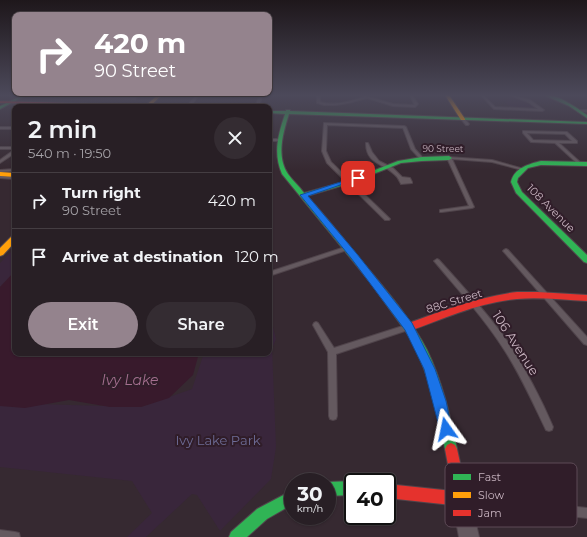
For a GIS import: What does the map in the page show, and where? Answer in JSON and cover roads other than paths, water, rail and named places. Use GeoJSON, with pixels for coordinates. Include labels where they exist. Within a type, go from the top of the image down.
{"type":"FeatureCollection","features":[{"type":"Feature","properties":{"kind":"street"},"geometry":{"type":"LineString","coordinates":[[286,120],[277,154],[279,165],[348,248],[409,327],[423,354],[434,381],[453,463]]}},
{"type":"Feature","properties":{"kind":"street"},"geometry":{"type":"LineString","coordinates":[[468,120],[587,122]]}},
{"type":"Feature","properties":{"kind":"street"},"geometry":{"type":"LineString","coordinates":[[387,219],[349,182],[331,167],[325,157],[325,124],[404,127],[413,149],[422,159]]}},
{"type":"Feature","properties":{"kind":"street"},"geometry":{"type":"LineString","coordinates":[[0,128],[12,128]]}},
{"type":"Feature","properties":{"kind":"street"},"geometry":{"type":"LineString","coordinates":[[556,142],[576,142],[566,133],[524,132],[532,141],[556,142],[583,164]]}},
{"type":"Feature","properties":{"kind":"street"},"geometry":{"type":"LineString","coordinates":[[272,140],[280,140]]}},
{"type":"Feature","properties":{"kind":"street"},"geometry":{"type":"LineString","coordinates":[[367,144],[372,158],[401,178]]}},
{"type":"Feature","properties":{"kind":"street"},"geometry":{"type":"LineString","coordinates":[[0,148],[12,150]]}},
{"type":"Feature","properties":{"kind":"street"},"geometry":{"type":"LineString","coordinates":[[0,162],[12,152]]}},
{"type":"Feature","properties":{"kind":"street"},"geometry":{"type":"LineString","coordinates":[[442,211],[472,207],[449,158]]}},
{"type":"Feature","properties":{"kind":"street","name":"90 Street"},"geometry":{"type":"LineString","coordinates":[[303,195],[349,182],[400,162],[422,159],[449,158],[492,161],[522,169]]}},
{"type":"Feature","properties":{"kind":"street"},"geometry":{"type":"LineString","coordinates":[[522,169],[542,163],[583,164]]}},
{"type":"Feature","properties":{"kind":"street","name":"108 Avenue"},"geometry":{"type":"LineString","coordinates":[[522,169],[515,177],[514,182],[519,193],[587,260]]}},
{"type":"Feature","properties":{"kind":"street"},"geometry":{"type":"LineString","coordinates":[[0,171],[12,171]]}},
{"type":"Feature","properties":{"kind":"street"},"geometry":{"type":"LineString","coordinates":[[0,176],[12,176]]}},
{"type":"Feature","properties":{"kind":"street"},"geometry":{"type":"LineString","coordinates":[[0,253],[12,241]]}},
{"type":"Feature","properties":{"kind":"street"},"geometry":{"type":"LineString","coordinates":[[272,273],[348,248]]}},
{"type":"Feature","properties":{"kind":"street"},"geometry":{"type":"LineString","coordinates":[[506,251],[587,342]]}},
{"type":"Feature","properties":{"kind":"street","name":"106 Avenue"},"geometry":{"type":"LineString","coordinates":[[437,261],[495,330],[520,368],[549,427]]}},
{"type":"Feature","properties":{"kind":"street","name":"88C Street"},"geometry":{"type":"LineString","coordinates":[[332,352],[475,305],[505,298],[587,298]]}},
{"type":"Feature","properties":{"kind":"street"},"geometry":{"type":"LineString","coordinates":[[316,325],[332,352],[333,416]]}},
{"type":"Feature","properties":{"kind":"street"},"geometry":{"type":"LineString","coordinates":[[396,492],[445,497]]}},
{"type":"Feature","properties":{"kind":"street"},"geometry":{"type":"LineString","coordinates":[[236,537],[249,523],[272,506],[284,501]]}},
{"type":"Feature","properties":{"kind":"street"},"geometry":{"type":"LineString","coordinates":[[577,512],[587,513]]}},
{"type":"Feature","properties":{"kind":"street"},"geometry":{"type":"LineString","coordinates":[[462,527],[464,537]]}},
{"type":"Feature","properties":{"kind":"street"},"geometry":{"type":"LineString","coordinates":[[472,527],[474,537]]}},
{"type":"Feature","properties":{"kind":"street"},"geometry":{"type":"LineString","coordinates":[[0,535],[14,537]]}},
{"type":"Feature","properties":{"kind":"water","name":"Ivy Lake"},"geometry":{"type":"Polygon","coordinates":[[[12,274],[12,356],[198,356],[193,375],[169,398],[141,407],[110,407],[69,400],[25,408],[0,406],[0,287],[12,274]]]}},
{"type":"Feature","properties":{"kind":"park label","name":"Ivy Lake Park"},"geometry":{"type":"Point","coordinates":[218,440]}}]}
